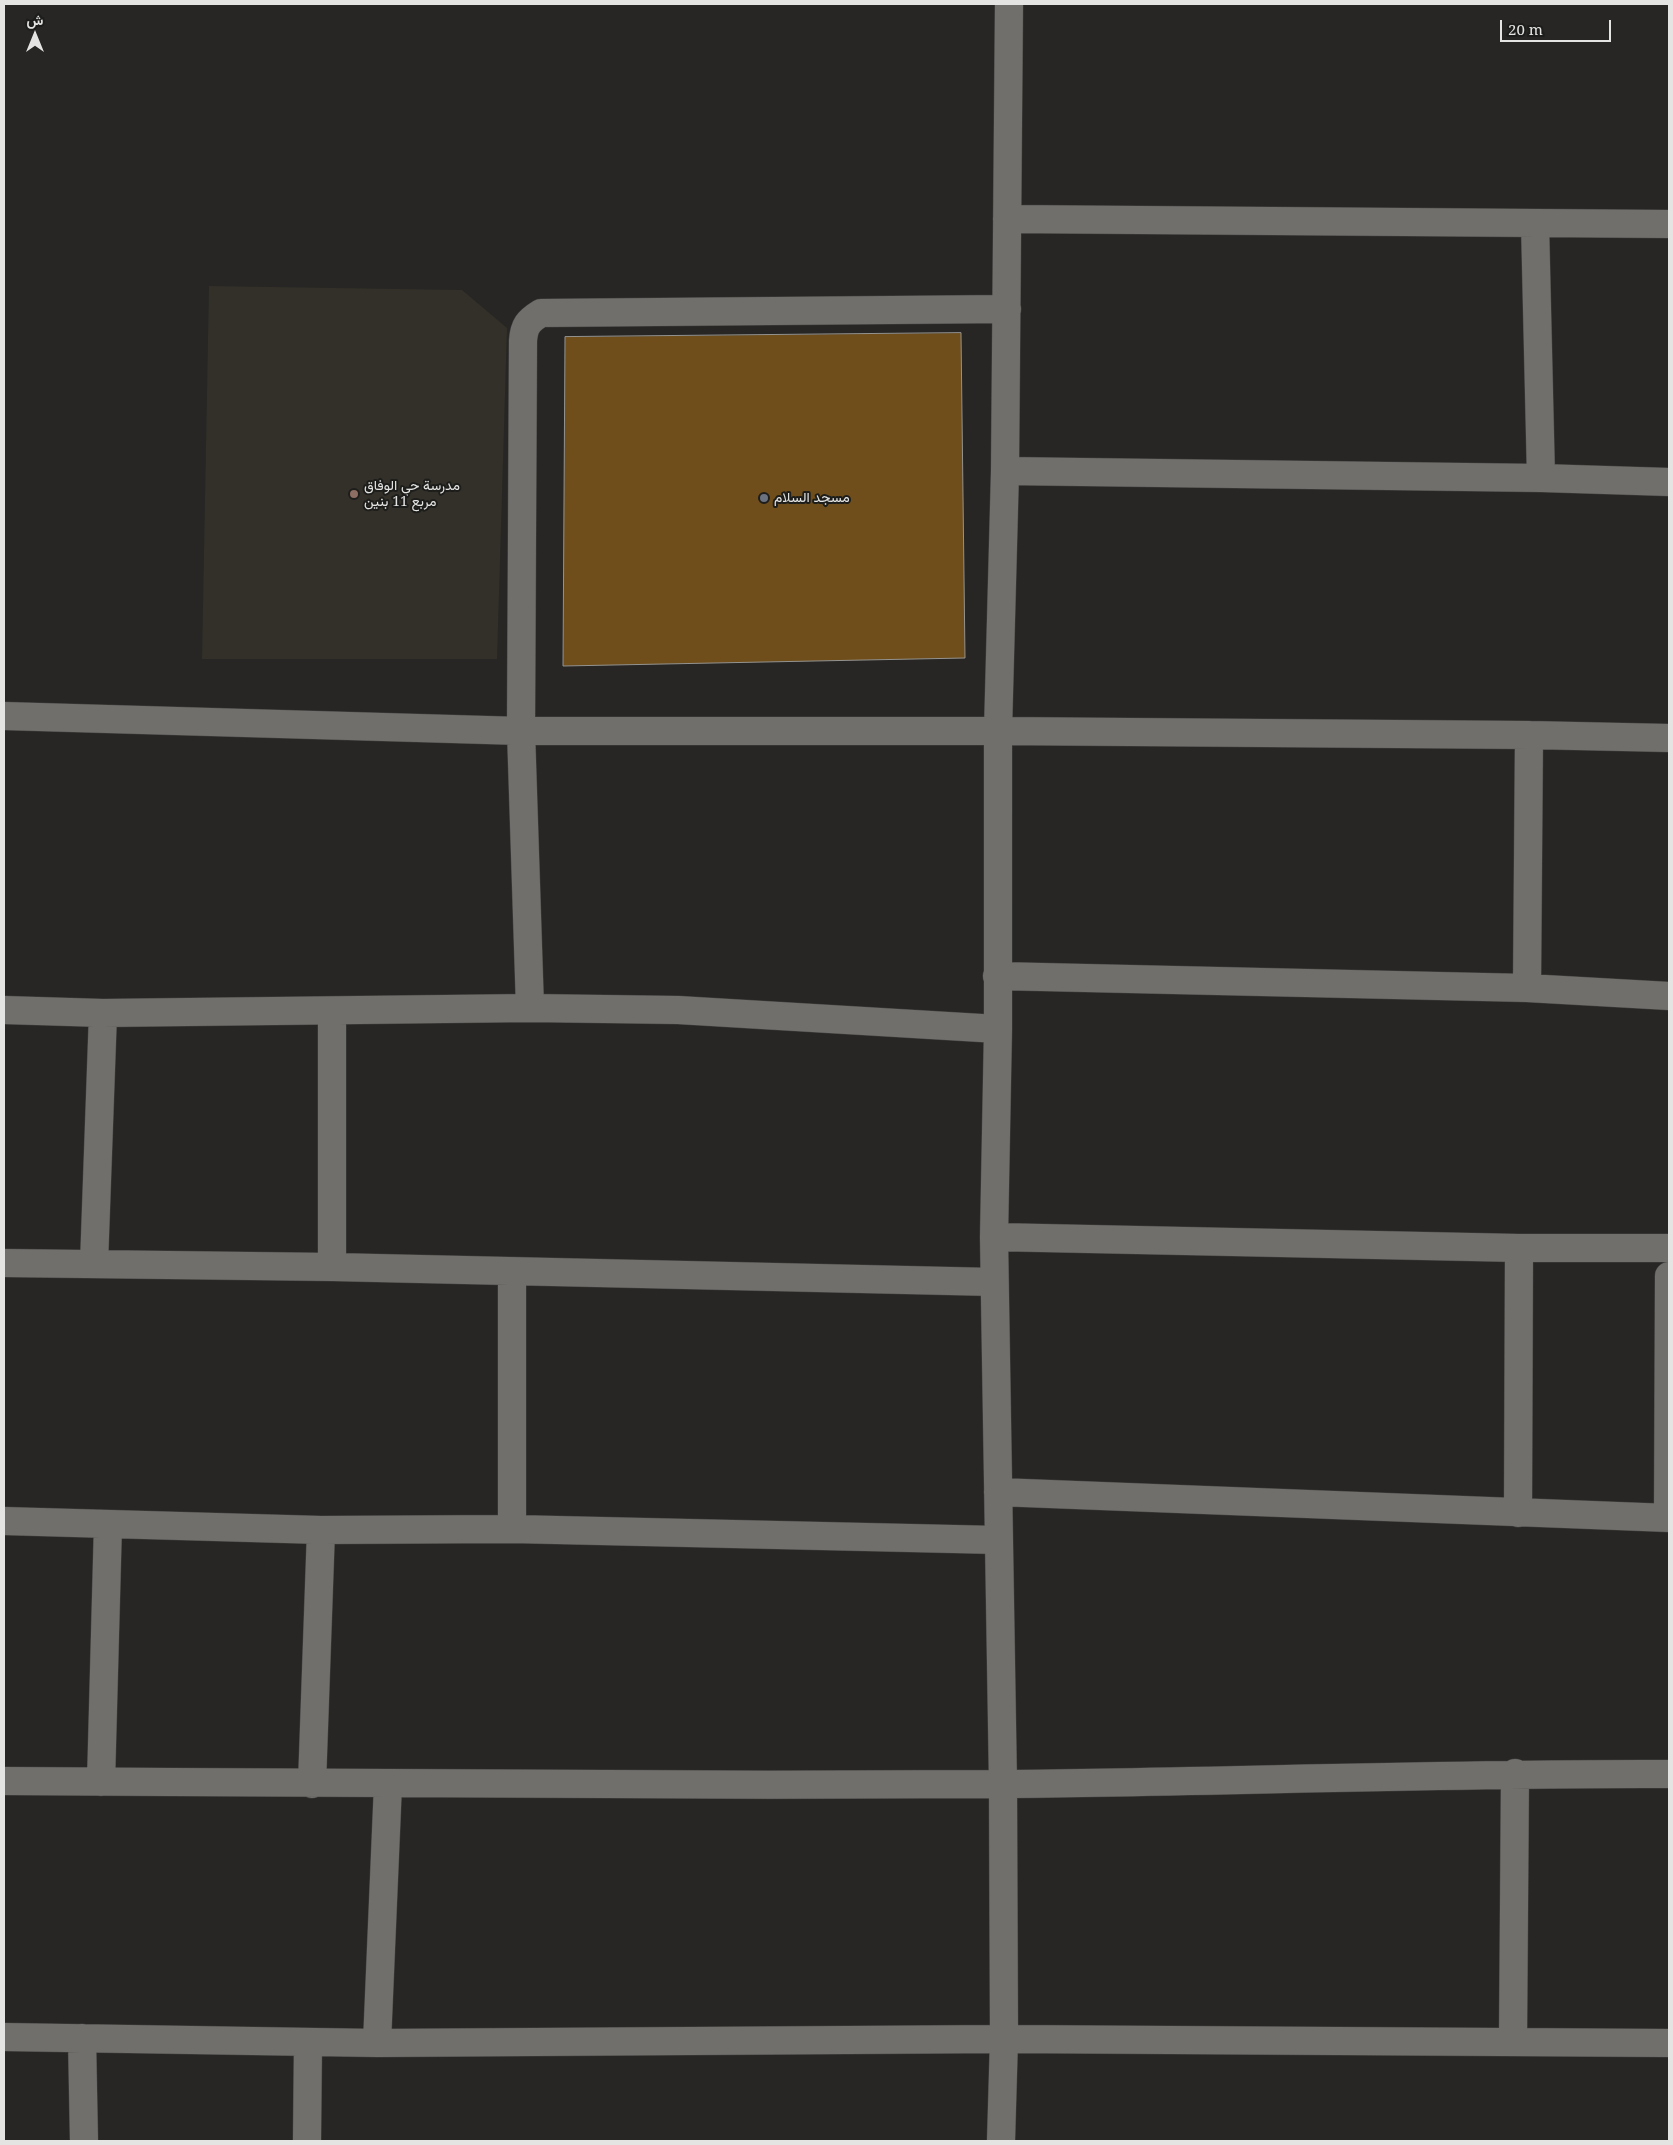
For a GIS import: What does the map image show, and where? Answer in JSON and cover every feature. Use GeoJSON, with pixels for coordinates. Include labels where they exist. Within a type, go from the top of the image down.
{"type":"FeatureCollection","features":[{"type":"Feature","properties":{"kind":"street"},"geometry":{"type":"LineString","coordinates":[[1001,2141],[1004,2039],[1003,1784],[994,1237],[998,1028],[998,731],[1005,471],[1010,4]]}},
{"type":"Feature","properties":{"kind":"street"},"geometry":{"type":"LineString","coordinates":[[1008,220],[1669,224]]}},
{"type":"Feature","properties":{"kind":"street"},"geometry":{"type":"LineString","coordinates":[[1535,223],[1541,478]]}},
{"type":"Feature","properties":{"kind":"street"},"geometry":{"type":"LineString","coordinates":[[530,1008],[521,731],[523,341],[524,330],[530,320],[541,314],[1007,309]]}},
{"type":"Feature","properties":{"kind":"street"},"geometry":{"type":"LineString","coordinates":[[1005,471],[1541,478],[1669,482]]}},
{"type":"Feature","properties":{"kind":"street"},"geometry":{"type":"LineString","coordinates":[[4,716],[521,731],[998,731],[1529,735],[1669,738]]}},
{"type":"Feature","properties":{"kind":"street"},"geometry":{"type":"LineString","coordinates":[[1526,988],[1529,735]]}},
{"type":"Feature","properties":{"kind":"street"},"geometry":{"type":"LineString","coordinates":[[997,976],[1526,988],[1669,996]]}},
{"type":"Feature","properties":{"kind":"street"},"geometry":{"type":"LineString","coordinates":[[4,1010],[103,1013],[530,1008],[678,1010],[998,1028]]}},
{"type":"Feature","properties":{"kind":"street"},"geometry":{"type":"LineString","coordinates":[[332,1011],[332,1267]]}},
{"type":"Feature","properties":{"kind":"street"},"geometry":{"type":"LineString","coordinates":[[94,1264],[103,1013]]}},
{"type":"Feature","properties":{"kind":"street"},"geometry":{"type":"LineString","coordinates":[[994,1237],[1519,1248],[1669,1248]]}},
{"type":"Feature","properties":{"kind":"street"},"geometry":{"type":"LineString","coordinates":[[1518,1513],[1519,1248]]}},
{"type":"Feature","properties":{"kind":"street"},"geometry":{"type":"LineString","coordinates":[[4,1263],[332,1267],[994,1282]]}},
{"type":"Feature","properties":{"kind":"street"},"geometry":{"type":"LineString","coordinates":[[512,1272],[512,1529]]}},
{"type":"Feature","properties":{"kind":"street"},"geometry":{"type":"LineString","coordinates":[[998,1492],[1669,1518],[1669,1276]]}},
{"type":"Feature","properties":{"kind":"street"},"geometry":{"type":"LineString","coordinates":[[4,1521],[321,1530],[512,1529],[998,1540]]}},
{"type":"Feature","properties":{"kind":"street"},"geometry":{"type":"LineString","coordinates":[[101,1782],[108,1524]]}},
{"type":"Feature","properties":{"kind":"street"},"geometry":{"type":"LineString","coordinates":[[312,1784],[321,1530]]}},
{"type":"Feature","properties":{"kind":"street"},"geometry":{"type":"LineString","coordinates":[[4,1781],[312,1784],[1003,1784],[1515,1773],[1669,1774]]}},
{"type":"Feature","properties":{"kind":"street"},"geometry":{"type":"LineString","coordinates":[[1513,2042],[1515,1773]]}},
{"type":"Feature","properties":{"kind":"street"},"geometry":{"type":"LineString","coordinates":[[377,2043],[388,1784]]}},
{"type":"Feature","properties":{"kind":"street"},"geometry":{"type":"LineString","coordinates":[[4,2037],[377,2043],[1004,2039],[1669,2043]]}},
{"type":"Feature","properties":{"kind":"street"},"geometry":{"type":"LineString","coordinates":[[82,2038],[84,2141]]}},
{"type":"Feature","properties":{"kind":"street"},"geometry":{"type":"LineString","coordinates":[[307,2141],[308,2042]]}},
{"type":"Feature","properties":{"kind":"shaded area","name":"مدرسة حي الوفاق مربع 11 بنين"},"geometry":{"type":"Polygon","coordinates":[[[209,286],[462,290],[507,328],[497,659],[202,659],[209,286]]]}},
{"type":"Feature","properties":{"kind":"building","name":"مسجد السلام"},"geometry":{"type":"Polygon","coordinates":[[[961,333],[965,658],[563,666],[565,337],[961,333]]]}},
{"type":"Feature","properties":{"kind":"place","name":"مدرسة حي الوفاق مربع 11 بنين"},"geometry":{"type":"Point","coordinates":[354,494]}},
{"type":"Feature","properties":{"kind":"place","name":"مسجد السلام"},"geometry":{"type":"Point","coordinates":[764,498]}}]}
